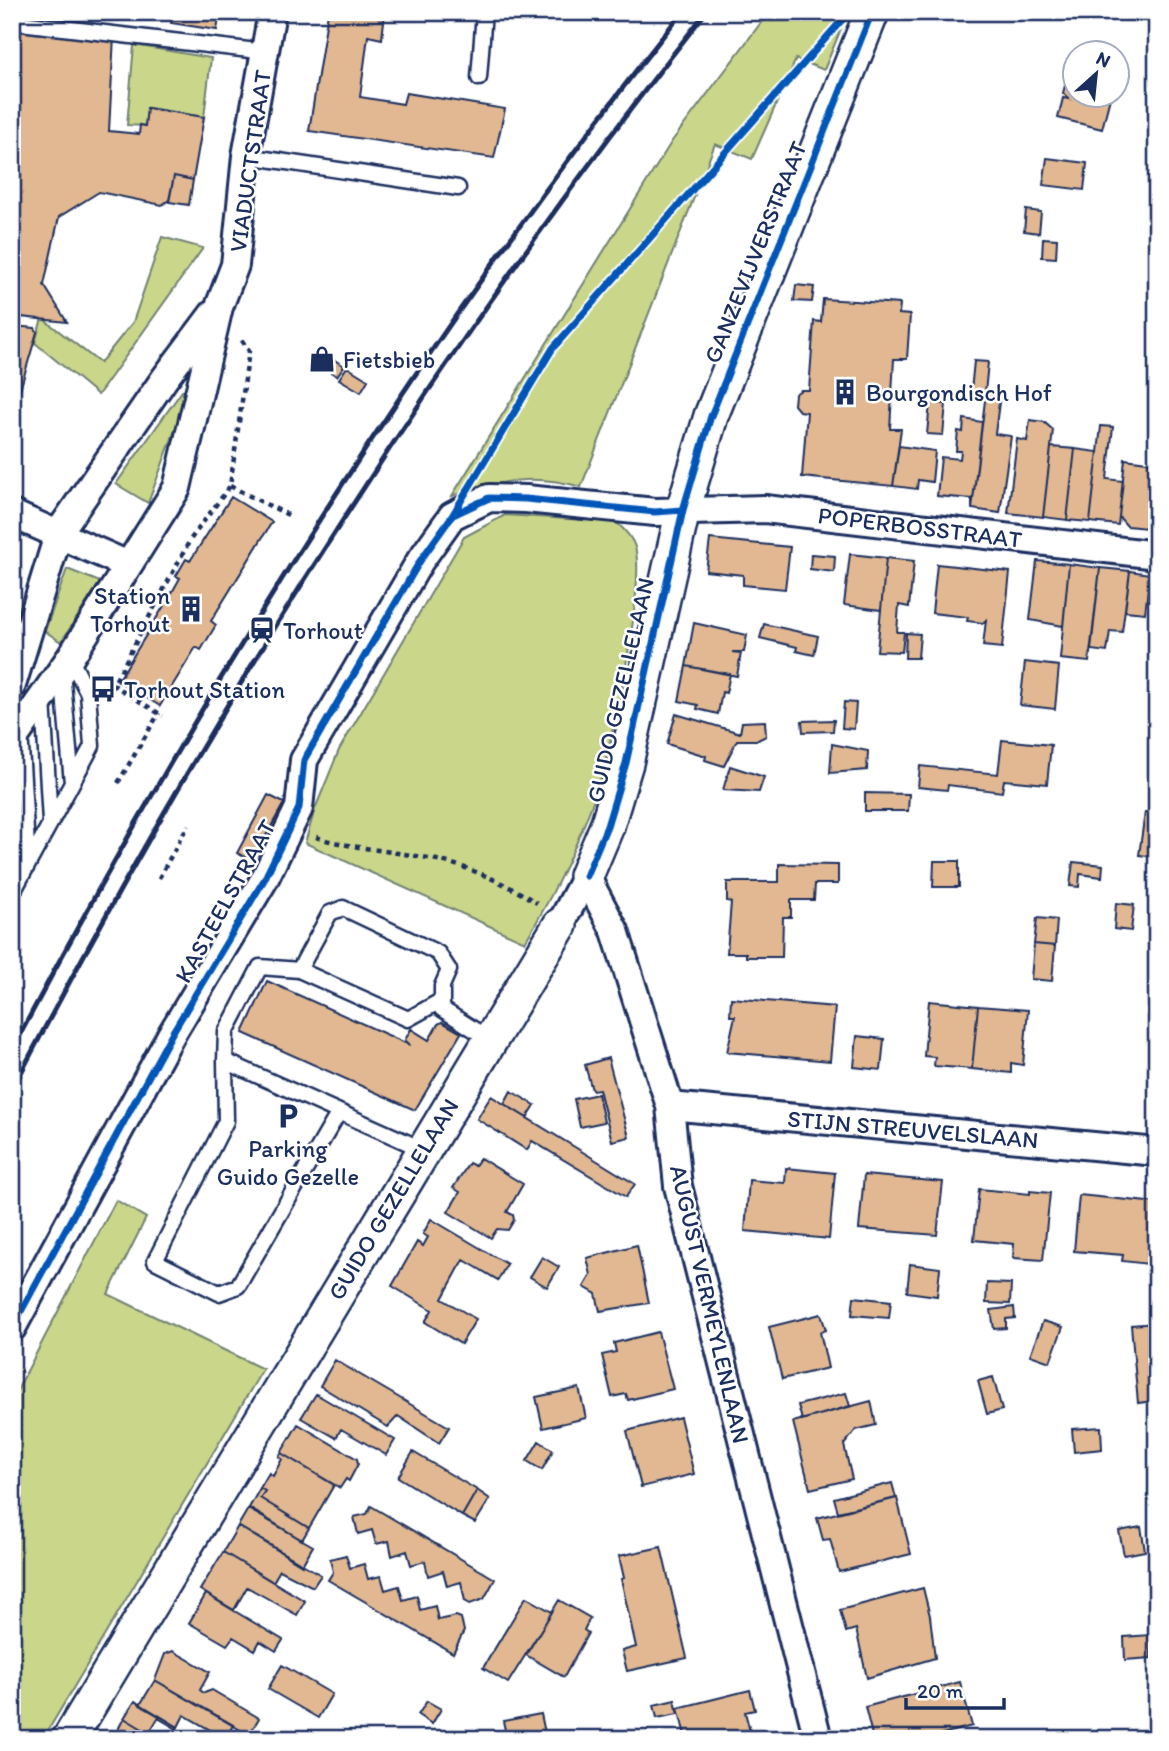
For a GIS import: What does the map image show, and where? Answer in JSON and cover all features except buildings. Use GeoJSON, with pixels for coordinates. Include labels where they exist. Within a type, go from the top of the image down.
{"type":"FeatureCollection","features":[{"type":"Feature","properties":{"kind":"street","name":"VIADUCTSTRAAT"},"geometry":{"type":"LineString","coordinates":[[16,735],[66,664],[177,488],[219,307],[235,265],[246,156],[272,12]]}},
{"type":"Feature","properties":{"kind":"street","name":"GANZEVIJVERSTRAAT"},"geometry":{"type":"LineString","coordinates":[[683,510],[711,416],[872,12]]}},
{"type":"Feature","properties":{"kind":"street","name":"VIADUCTSTRAAT"},"geometry":{"type":"LineString","coordinates":[[12,685],[59,532],[165,378],[219,307]]}},
{"type":"Feature","properties":{"kind":"street","name":"KASTEELSTRAAT"},"geometry":{"type":"LineString","coordinates":[[12,1328],[112,1140],[258,890],[299,807],[304,760],[420,561],[452,516],[489,498],[526,499],[655,512],[683,510]]}},
{"type":"Feature","properties":{"kind":"street","name":"POPERBOSSTRAAT"},"geometry":{"type":"LineString","coordinates":[[683,510],[765,509],[1157,555]]}},
{"type":"Feature","properties":{"kind":"street","name":"GUIDO GEZELLELAAN"},"geometry":{"type":"LineString","coordinates":[[69,1739],[560,925],[586,876],[607,826],[626,763],[683,510]]}},
{"type":"Feature","properties":{"kind":"street"},"geometry":{"type":"LineString","coordinates":[[12,514],[59,532],[128,565]]}},
{"type":"Feature","properties":{"kind":"street","name":"AUGUST VERMEYLENLAAN"},"geometry":{"type":"LineString","coordinates":[[586,876],[615,931],[670,1106],[678,1186],[818,1739]]}},
{"type":"Feature","properties":{"kind":"street","name":"STIJN STREUVELSLAAN"},"geometry":{"type":"LineString","coordinates":[[670,1106],[1157,1152]]}},
{"type":"Feature","properties":{"kind":"lane"},"geometry":{"type":"LineString","coordinates":[[479,78],[484,12]]}},
{"type":"Feature","properties":{"kind":"lane"},"geometry":{"type":"LineString","coordinates":[[12,22],[266,52]]}},
{"type":"Feature","properties":{"kind":"lane"},"geometry":{"type":"LineString","coordinates":[[246,156],[458,188]]}},
{"type":"Feature","properties":{"kind":"lane"},"geometry":{"type":"LineString","coordinates":[[66,664],[72,785]]}},
{"type":"Feature","properties":{"kind":"lane"},"geometry":{"type":"LineString","coordinates":[[12,894],[92,746],[88,693],[66,664]]}},
{"type":"Feature","properties":{"kind":"lane"},"geometry":{"type":"LineString","coordinates":[[43,698],[50,825]]}},
{"type":"Feature","properties":{"kind":"lane"},"geometry":{"type":"LineString","coordinates":[[16,735],[28,865]]}},
{"type":"Feature","properties":{"kind":"lane"},"geometry":{"type":"LineString","coordinates":[[299,970],[330,913],[343,908],[438,953],[449,970],[442,986],[442,1009],[489,1039]]}},
{"type":"Feature","properties":{"kind":"lane"},"geometry":{"type":"LineString","coordinates":[[339,1112],[238,1286],[219,1293],[155,1261],[226,1121],[226,1032],[260,967],[299,970],[408,1019],[442,1000]]}},
{"type":"Feature","properties":{"kind":"lane"},"geometry":{"type":"LineString","coordinates":[[225,1061],[424,1150]]}},
{"type":"Feature","properties":{"kind":"path"},"geometry":{"type":"LineString","coordinates":[[118,783],[161,714],[113,684],[191,540],[230,486],[249,351],[219,307]]}},
{"type":"Feature","properties":{"kind":"path"},"geometry":{"type":"LineString","coordinates":[[230,486],[290,516]]}},
{"type":"Feature","properties":{"kind":"path"},"geometry":{"type":"LineString","coordinates":[[159,878],[188,825]]}},
{"type":"Feature","properties":{"kind":"path"},"geometry":{"type":"LineString","coordinates":[[289,829],[344,846],[450,863],[519,892],[546,909],[560,925]]}},
{"type":"Feature","properties":{"kind":"green space"},"geometry":{"type":"Polygon","coordinates":[[[769,12],[848,12],[824,70],[796,59],[752,159],[715,144],[581,487],[547,480],[516,481],[485,486],[452,496],[672,141],[769,12]]]}},
{"type":"Feature","properties":{"kind":"green space"},"geometry":{"type":"Polygon","coordinates":[[[134,45],[211,58],[204,117],[148,108],[145,126],[127,125],[134,45]]]}},
{"type":"Feature","properties":{"kind":"green space"},"geometry":{"type":"Polygon","coordinates":[[[162,237],[203,248],[98,395],[35,343],[42,318],[100,363],[133,322],[162,237]]]}},
{"type":"Feature","properties":{"kind":"green space"},"geometry":{"type":"Polygon","coordinates":[[[182,391],[186,391],[188,395],[148,503],[116,484],[182,391]]]}},
{"type":"Feature","properties":{"kind":"green space"},"geometry":{"type":"Polygon","coordinates":[[[505,515],[616,522],[634,543],[637,568],[636,597],[625,669],[596,793],[564,869],[525,942],[305,843],[315,809],[339,750],[464,537],[505,515]]]}},
{"type":"Feature","properties":{"kind":"green space"},"geometry":{"type":"Polygon","coordinates":[[[67,569],[100,582],[61,642],[45,631],[67,569]]]}},
{"type":"Feature","properties":{"kind":"green space"},"geometry":{"type":"Polygon","coordinates":[[[116,1200],[146,1218],[108,1294],[263,1369],[43,1739],[12,1739],[12,1400],[116,1200]]]}},
{"type":"Feature","properties":{"kind":"railway"},"geometry":{"type":"LineString","coordinates":[[12,1050],[161,779],[240,646],[323,515],[496,259],[682,12]]}},
{"type":"Feature","properties":{"kind":"railway"},"geometry":{"type":"LineString","coordinates":[[12,1090],[167,808],[248,671],[334,534],[513,269],[608,139],[706,12]]}},
{"type":"Feature","properties":{"kind":"cycle path"},"geometry":{"type":"LineString","coordinates":[[12,1328],[171,1035],[264,880],[299,808],[304,760],[420,561],[452,516],[553,348],[849,12]]}},
{"type":"Feature","properties":{"kind":"cycle path"},"geometry":{"type":"LineString","coordinates":[[586,876],[607,826],[626,763],[683,510],[711,416],[872,12]]}},
{"type":"Feature","properties":{"kind":"cycle path"},"geometry":{"type":"LineString","coordinates":[[453,515],[489,498],[526,499],[655,512],[683,510]]}},
{"type":"Feature","properties":{"kind":"place","name":"Fietsbieb"},"geometry":{"type":"Point","coordinates":[322,359]}},
{"type":"Feature","properties":{"kind":"place","name":"Bourgondisch Hof"},"geometry":{"type":"Point","coordinates":[845,392]}},
{"type":"Feature","properties":{"kind":"place","name":"Station Torhout"},"geometry":{"type":"Point","coordinates":[191,609]}},
{"type":"Feature","properties":{"kind":"place","name":"Torhout"},"geometry":{"type":"Point","coordinates":[262,630]}},
{"type":"Feature","properties":{"kind":"place","name":"Torhout Station"},"geometry":{"type":"Point","coordinates":[103,689]}},
{"type":"Feature","properties":{"kind":"place","name":"Parking Guido Gezelle"},"geometry":{"type":"Point","coordinates":[288,1116]}}]}
